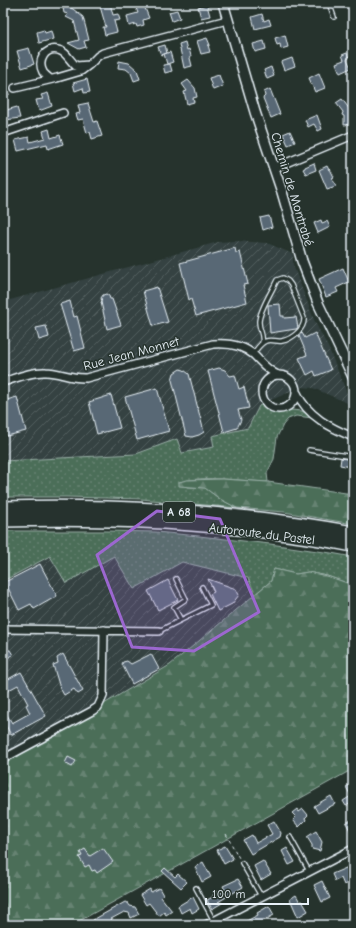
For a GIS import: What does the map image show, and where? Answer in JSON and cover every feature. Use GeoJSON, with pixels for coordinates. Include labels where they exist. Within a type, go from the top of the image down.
{"type":"FeatureCollection","features":[{"type":"Feature","properties":{"kind":"highway","name":"Autoroute du Pastel"},"geometry":{"type":"LineString","coordinates":[[3,508],[108,508],[175,512],[280,522],[353,533]]}},
{"type":"Feature","properties":{"kind":"highway","name":"Autoroute du Pastel"},"geometry":{"type":"LineString","coordinates":[[3,520],[88,519],[168,523],[243,529],[353,545]]}},
{"type":"Feature","properties":{"kind":"street","name":"Chemin de Montrabé"},"geometry":{"type":"LineString","coordinates":[[223,3],[255,112],[306,272],[318,303],[353,377]]}},
{"type":"Feature","properties":{"kind":"street"},"geometry":{"type":"LineString","coordinates":[[15,88],[81,71],[103,53],[227,20]]}},
{"type":"Feature","properties":{"kind":"street"},"geometry":{"type":"LineString","coordinates":[[50,79],[43,72],[40,61],[43,55],[50,50],[57,49],[64,52],[76,66],[89,65]]}},
{"type":"Feature","properties":{"kind":"street"},"geometry":{"type":"LineString","coordinates":[[3,132],[63,113]]}},
{"type":"Feature","properties":{"kind":"street"},"geometry":{"type":"LineString","coordinates":[[274,168],[353,135]]}},
{"type":"Feature","properties":{"kind":"street","name":"Rue Jean Monnet"},"geometry":{"type":"LineString","coordinates":[[3,382],[38,372],[46,372],[77,379],[86,378],[213,344],[223,343],[243,348],[253,354],[270,372],[278,375]]}},
{"type":"Feature","properties":{"kind":"street","name":"Rue Jean Monnet"},"geometry":{"type":"LineString","coordinates":[[260,362],[266,381]]}},
{"type":"Feature","properties":{"kind":"street"},"geometry":{"type":"LineString","coordinates":[[297,393],[294,401],[289,406],[285,409],[276,409],[268,406],[265,402],[262,390],[266,381],[271,377],[278,375],[286,376],[293,382],[303,405],[310,412],[339,432],[353,438]]}},
{"type":"Feature","properties":{"kind":"street"},"geometry":{"type":"LineString","coordinates":[[289,406],[296,406],[310,412]]}},
{"type":"Feature","properties":{"kind":"street"},"geometry":{"type":"LineString","coordinates":[[339,432],[353,430]]}},
{"type":"Feature","properties":{"kind":"street"},"geometry":{"type":"LineString","coordinates":[[3,628],[159,631]]}},
{"type":"Feature","properties":{"kind":"street"},"geometry":{"type":"LineString","coordinates":[[3,759],[98,707],[103,696],[104,630]]}},
{"type":"Feature","properties":{"kind":"street"},"geometry":{"type":"LineString","coordinates":[[206,925],[353,849]]}},
{"type":"Feature","properties":{"kind":"lane"},"geometry":{"type":"LineString","coordinates":[[329,3],[334,17]]}},
{"type":"Feature","properties":{"kind":"lane"},"geometry":{"type":"LineString","coordinates":[[253,354],[262,343],[270,340],[280,342],[286,340],[302,329],[305,324],[303,314],[291,285],[283,278],[277,280],[274,284],[260,315],[259,320],[263,335],[262,343]]}},
{"type":"Feature","properties":{"kind":"lane"},"geometry":{"type":"LineString","coordinates":[[309,450],[353,457]]}},
{"type":"Feature","properties":{"kind":"lane"},"geometry":{"type":"LineString","coordinates":[[176,579],[186,599],[174,607],[181,620]]}},
{"type":"Feature","properties":{"kind":"lane"},"geometry":{"type":"LineString","coordinates":[[159,631],[210,605],[202,588]]}},
{"type":"Feature","properties":{"kind":"lane"},"geometry":{"type":"LineString","coordinates":[[290,837],[309,871]]}},
{"type":"Feature","properties":{"kind":"lane"},"geometry":{"type":"LineString","coordinates":[[242,863],[261,896]]}},
{"type":"Feature","properties":{"kind":"lane"},"geometry":{"type":"LineString","coordinates":[[196,888],[214,921]]}},
{"type":"Feature","properties":{"kind":"path"},"geometry":{"type":"LineString","coordinates":[[226,834],[242,863]]}},
{"type":"Feature","properties":{"kind":"highlighted area"},"geometry":{"type":"Polygon","coordinates":[[[157,511],[220,519],[259,612],[194,651],[132,647],[97,555],[157,511]]]}},
{"type":"Feature","properties":{"kind":"shaded area"},"geometry":{"type":"Polygon","coordinates":[[[236,241],[267,243],[293,254],[293,265],[315,322],[328,347],[352,405],[313,388],[302,387],[259,405],[248,428],[212,436],[215,447],[182,453],[177,440],[136,454],[3,461],[3,302],[218,242],[236,241]]]}},
{"type":"Feature","properties":{"kind":"shaded area"},"geometry":{"type":"Polygon","coordinates":[[[114,555],[134,589],[182,562],[248,578],[256,594],[170,665],[92,711],[3,758],[3,581],[50,556],[114,555]]]}},
{"type":"Feature","properties":{"kind":"green space"},"geometry":{"type":"Polygon","coordinates":[[[262,404],[267,409],[280,413],[291,410],[302,411],[313,418],[296,416],[288,419],[283,425],[277,437],[274,459],[267,473],[268,482],[200,479],[179,482],[187,487],[205,488],[220,499],[237,508],[141,499],[3,497],[3,461],[136,454],[177,439],[182,453],[214,447],[212,436],[248,428],[259,406],[262,404]]]}},
{"type":"Feature","properties":{"kind":"green space"},"geometry":{"type":"Polygon","coordinates":[[[222,479],[268,482],[353,494],[353,524],[284,512],[237,508],[220,499],[205,488],[179,486],[179,482],[187,480],[222,479]]]}},
{"type":"Feature","properties":{"kind":"green space"},"geometry":{"type":"Polygon","coordinates":[[[3,531],[156,532],[270,544],[331,553],[353,557],[353,585],[327,576],[308,572],[296,574],[274,569],[271,581],[255,594],[248,578],[182,562],[134,589],[114,556],[66,583],[50,556],[3,581],[3,531]]]}},
{"type":"Feature","properties":{"kind":"green space"},"geometry":{"type":"Polygon","coordinates":[[[274,569],[296,574],[308,572],[327,576],[353,585],[353,769],[72,925],[3,925],[3,758],[92,711],[170,665],[271,581],[274,569]]]}},
{"type":"Feature","properties":{"kind":"building"},"geometry":{"type":"Polygon","coordinates":[[[62,3],[83,17],[89,40],[84,41],[86,47],[79,49],[68,43],[79,40],[74,21],[66,17],[68,14],[64,13],[62,3]]]}},
{"type":"Feature","properties":{"kind":"building"},"geometry":{"type":"Polygon","coordinates":[[[99,3],[110,3],[113,15],[118,14],[120,20],[114,21],[117,32],[105,35],[103,27],[106,27],[99,3]]]}},
{"type":"Feature","properties":{"kind":"building"},"geometry":{"type":"Polygon","coordinates":[[[134,3],[143,3],[149,18],[143,20],[144,25],[137,27],[136,24],[129,26],[127,16],[138,13],[134,3]]]}},
{"type":"Feature","properties":{"kind":"building"},"geometry":{"type":"Polygon","coordinates":[[[207,5],[210,16],[201,18],[198,7],[207,5]]]}},
{"type":"Feature","properties":{"kind":"building"},"geometry":{"type":"Polygon","coordinates":[[[177,10],[180,18],[172,21],[169,12],[177,10]]]}},
{"type":"Feature","properties":{"kind":"building"},"geometry":{"type":"Polygon","coordinates":[[[262,14],[264,21],[269,19],[271,25],[255,29],[252,17],[262,14]]]}},
{"type":"Feature","properties":{"kind":"building"},"geometry":{"type":"Polygon","coordinates":[[[44,30],[45,33],[51,31],[53,39],[39,43],[37,32],[44,30]]]}},
{"type":"Feature","properties":{"kind":"building"},"geometry":{"type":"Polygon","coordinates":[[[285,35],[288,47],[281,49],[280,44],[277,45],[275,38],[285,35]]]}},
{"type":"Feature","properties":{"kind":"building"},"geometry":{"type":"Polygon","coordinates":[[[207,38],[210,45],[208,45],[210,52],[201,54],[197,41],[207,38]]]}},
{"type":"Feature","properties":{"kind":"building"},"geometry":{"type":"Polygon","coordinates":[[[264,41],[266,49],[255,52],[253,44],[264,41]]]}},
{"type":"Feature","properties":{"kind":"building"},"geometry":{"type":"Polygon","coordinates":[[[185,42],[187,50],[189,49],[192,66],[184,68],[179,44],[185,42]]]}},
{"type":"Feature","properties":{"kind":"building"},"geometry":{"type":"Polygon","coordinates":[[[165,45],[167,53],[161,55],[158,47],[165,45]]]}},
{"type":"Feature","properties":{"kind":"building"},"geometry":{"type":"Polygon","coordinates":[[[29,48],[34,64],[22,68],[17,51],[29,48]]]}},
{"type":"Feature","properties":{"kind":"building"},"geometry":{"type":"Polygon","coordinates":[[[170,52],[173,62],[167,64],[164,54],[170,52]]]}},
{"type":"Feature","properties":{"kind":"building"},"geometry":{"type":"Polygon","coordinates":[[[347,53],[349,58],[347,59],[351,68],[340,73],[336,63],[344,60],[342,55],[347,53]]]}},
{"type":"Feature","properties":{"kind":"building"},"geometry":{"type":"Polygon","coordinates":[[[292,58],[295,66],[284,70],[281,62],[292,58]]]}},
{"type":"Feature","properties":{"kind":"building"},"geometry":{"type":"Polygon","coordinates":[[[119,61],[129,63],[137,70],[140,79],[134,81],[131,73],[126,69],[118,68],[119,61]]]}},
{"type":"Feature","properties":{"kind":"building"},"geometry":{"type":"Polygon","coordinates":[[[170,64],[172,71],[165,73],[163,65],[170,64]]]}},
{"type":"Feature","properties":{"kind":"building"},"geometry":{"type":"Polygon","coordinates":[[[271,67],[274,76],[267,79],[264,70],[271,67]]]}},
{"type":"Feature","properties":{"kind":"building"},"geometry":{"type":"Polygon","coordinates":[[[319,73],[325,88],[315,92],[309,78],[319,73]]]}},
{"type":"Feature","properties":{"kind":"building"},"geometry":{"type":"Polygon","coordinates":[[[219,75],[223,86],[213,90],[209,78],[219,75]]]}},
{"type":"Feature","properties":{"kind":"building"},"geometry":{"type":"Polygon","coordinates":[[[87,79],[90,92],[84,93],[83,88],[75,91],[73,83],[87,79]]]}},
{"type":"Feature","properties":{"kind":"building"},"geometry":{"type":"Polygon","coordinates":[[[188,80],[195,88],[197,97],[193,98],[194,102],[187,104],[184,92],[187,91],[182,84],[188,80]]]}},
{"type":"Feature","properties":{"kind":"building"},"geometry":{"type":"Polygon","coordinates":[[[270,89],[280,114],[271,118],[263,98],[265,96],[264,92],[270,89]]]}},
{"type":"Feature","properties":{"kind":"building"},"geometry":{"type":"Polygon","coordinates":[[[48,93],[52,106],[39,111],[36,100],[43,99],[41,95],[48,93]]]}},
{"type":"Feature","properties":{"kind":"building"},"geometry":{"type":"Polygon","coordinates":[[[342,99],[353,114],[353,124],[344,125],[344,116],[342,115],[343,112],[336,103],[342,99]]]}},
{"type":"Feature","properties":{"kind":"building"},"geometry":{"type":"Polygon","coordinates":[[[88,103],[94,122],[97,121],[102,136],[92,139],[90,132],[87,133],[83,119],[78,120],[76,114],[80,113],[78,105],[88,103]]]}},
{"type":"Feature","properties":{"kind":"building"},"geometry":{"type":"Polygon","coordinates":[[[17,107],[20,118],[5,120],[3,111],[17,107]]]}},
{"type":"Feature","properties":{"kind":"building"},"geometry":{"type":"Polygon","coordinates":[[[317,115],[322,129],[318,131],[314,124],[308,127],[305,120],[317,115]]]}},
{"type":"Feature","properties":{"kind":"building"},"geometry":{"type":"Polygon","coordinates":[[[49,129],[51,138],[60,135],[63,144],[48,149],[47,144],[18,151],[15,140],[29,137],[30,142],[45,138],[43,131],[49,129]]]}},
{"type":"Feature","properties":{"kind":"building"},"geometry":{"type":"Polygon","coordinates":[[[290,131],[295,142],[288,145],[283,134],[290,131]]]}},
{"type":"Feature","properties":{"kind":"building"},"geometry":{"type":"Polygon","coordinates":[[[314,163],[316,170],[306,174],[303,169],[314,163]]]}},
{"type":"Feature","properties":{"kind":"building"},"geometry":{"type":"Polygon","coordinates":[[[327,166],[334,177],[332,178],[336,186],[327,189],[319,170],[327,166]]]}},
{"type":"Feature","properties":{"kind":"building"},"geometry":{"type":"Polygon","coordinates":[[[269,216],[272,227],[263,230],[260,218],[269,216]]]}},
{"type":"Feature","properties":{"kind":"building"},"geometry":{"type":"Polygon","coordinates":[[[321,220],[322,223],[327,221],[330,227],[318,233],[314,223],[321,220]]]}},
{"type":"Feature","properties":{"kind":"building"},"geometry":{"type":"Polygon","coordinates":[[[235,248],[236,253],[240,252],[248,284],[243,285],[247,302],[196,316],[191,299],[189,300],[180,263],[235,248]]]}},
{"type":"Feature","properties":{"kind":"building"},"geometry":{"type":"Polygon","coordinates":[[[343,268],[349,282],[336,288],[338,292],[326,297],[319,279],[343,268]]]}},
{"type":"Feature","properties":{"kind":"building"},"geometry":{"type":"Polygon","coordinates":[[[157,287],[168,322],[153,326],[143,291],[157,287]]]}},
{"type":"Feature","properties":{"kind":"building"},"geometry":{"type":"Polygon","coordinates":[[[106,294],[110,299],[112,299],[121,325],[107,329],[101,302],[101,298],[106,294]]]}},
{"type":"Feature","properties":{"kind":"building"},"geometry":{"type":"Polygon","coordinates":[[[70,301],[74,317],[77,316],[85,348],[74,351],[60,304],[70,301]]]}},
{"type":"Feature","properties":{"kind":"building"},"geometry":{"type":"Polygon","coordinates":[[[280,304],[281,316],[284,316],[284,318],[296,317],[298,328],[270,333],[268,305],[280,304]]]}},
{"type":"Feature","properties":{"kind":"building"},"geometry":{"type":"Polygon","coordinates":[[[46,326],[49,337],[39,340],[36,328],[46,326]]]}},
{"type":"Feature","properties":{"kind":"building"},"geometry":{"type":"Polygon","coordinates":[[[302,333],[305,338],[315,333],[331,370],[316,376],[314,371],[307,375],[299,358],[307,355],[299,336],[302,333]]]}},
{"type":"Feature","properties":{"kind":"building"},"geometry":{"type":"Polygon","coordinates":[[[219,368],[225,370],[230,376],[235,375],[239,389],[244,387],[249,408],[238,410],[241,420],[237,428],[224,432],[208,371],[219,368]]]}},
{"type":"Feature","properties":{"kind":"building"},"geometry":{"type":"Polygon","coordinates":[[[180,369],[189,374],[204,432],[192,437],[186,436],[172,380],[174,373],[180,369]]]}},
{"type":"Feature","properties":{"kind":"building"},"geometry":{"type":"Polygon","coordinates":[[[157,388],[169,431],[137,440],[125,397],[157,388]]]}},
{"type":"Feature","properties":{"kind":"building"},"geometry":{"type":"Polygon","coordinates":[[[111,395],[120,428],[97,434],[89,402],[111,395]]]}},
{"type":"Feature","properties":{"kind":"building"},"geometry":{"type":"Polygon","coordinates":[[[17,397],[26,431],[3,437],[3,401],[17,397]]]}},
{"type":"Feature","properties":{"kind":"building"},"geometry":{"type":"Polygon","coordinates":[[[341,458],[352,460],[351,467],[340,465],[341,458]]]}},
{"type":"Feature","properties":{"kind":"building"},"geometry":{"type":"Polygon","coordinates":[[[40,564],[57,596],[34,609],[31,604],[19,610],[5,582],[40,564]]]}},
{"type":"Feature","properties":{"kind":"building"},"geometry":{"type":"Polygon","coordinates":[[[208,579],[236,589],[239,595],[232,604],[218,611],[210,594],[214,592],[208,579]]]}},
{"type":"Feature","properties":{"kind":"building"},"geometry":{"type":"Polygon","coordinates":[[[168,580],[178,600],[158,610],[148,591],[168,580]]]}},
{"type":"Feature","properties":{"kind":"building"},"geometry":{"type":"Polygon","coordinates":[[[3,650],[10,650],[13,655],[3,660],[3,650]]]}},
{"type":"Feature","properties":{"kind":"building"},"geometry":{"type":"Polygon","coordinates":[[[63,654],[83,691],[78,694],[74,689],[64,695],[60,688],[53,665],[58,663],[57,658],[63,654]]]}},
{"type":"Feature","properties":{"kind":"building"},"geometry":{"type":"Polygon","coordinates":[[[151,654],[159,669],[132,684],[122,664],[123,662],[127,661],[131,664],[151,654]]]}},
{"type":"Feature","properties":{"kind":"building"},"geometry":{"type":"Polygon","coordinates":[[[21,672],[46,716],[11,735],[3,720],[3,717],[7,715],[12,723],[30,713],[26,705],[28,704],[18,685],[3,693],[3,682],[21,672]]]}},
{"type":"Feature","properties":{"kind":"building"},"geometry":{"type":"Polygon","coordinates":[[[68,757],[76,761],[72,767],[65,763],[68,757]]]}},
{"type":"Feature","properties":{"kind":"building"},"geometry":{"type":"Polygon","coordinates":[[[351,784],[353,787],[353,802],[346,806],[343,801],[351,796],[346,787],[351,784]]]}},
{"type":"Feature","properties":{"kind":"building"},"geometry":{"type":"Polygon","coordinates":[[[331,796],[335,804],[318,813],[314,806],[331,796]]]}},
{"type":"Feature","properties":{"kind":"building"},"geometry":{"type":"Polygon","coordinates":[[[297,809],[299,812],[303,809],[308,815],[305,818],[306,820],[299,827],[293,820],[296,817],[292,813],[297,809]]]}},
{"type":"Feature","properties":{"kind":"building"},"geometry":{"type":"Polygon","coordinates":[[[353,819],[353,836],[346,823],[353,819]]]}},
{"type":"Feature","properties":{"kind":"building"},"geometry":{"type":"Polygon","coordinates":[[[274,821],[281,833],[280,837],[251,854],[243,840],[252,835],[256,843],[272,834],[267,825],[274,821]]]}},
{"type":"Feature","properties":{"kind":"building"},"geometry":{"type":"Polygon","coordinates":[[[316,831],[322,842],[320,851],[312,849],[312,845],[307,837],[316,831]]]}},
{"type":"Feature","properties":{"kind":"building"},"geometry":{"type":"Polygon","coordinates":[[[225,846],[233,859],[224,864],[217,850],[225,846]]]}},
{"type":"Feature","properties":{"kind":"building"},"geometry":{"type":"Polygon","coordinates":[[[103,848],[113,862],[97,873],[95,870],[92,871],[89,865],[85,867],[79,857],[82,856],[80,852],[85,849],[90,856],[103,848]]]}},
{"type":"Feature","properties":{"kind":"building"},"geometry":{"type":"Polygon","coordinates":[[[287,848],[295,862],[289,865],[282,851],[287,848]]]}},
{"type":"Feature","properties":{"kind":"building"},"geometry":{"type":"Polygon","coordinates":[[[263,861],[271,874],[261,880],[254,866],[263,861]]]}},
{"type":"Feature","properties":{"kind":"building"},"geometry":{"type":"Polygon","coordinates":[[[203,862],[211,877],[202,882],[195,867],[203,862]]]}},
{"type":"Feature","properties":{"kind":"building"},"geometry":{"type":"Polygon","coordinates":[[[353,865],[353,880],[344,885],[341,878],[335,881],[332,874],[353,865]]]}},
{"type":"Feature","properties":{"kind":"building"},"geometry":{"type":"Polygon","coordinates":[[[165,868],[175,877],[178,874],[187,882],[181,888],[162,871],[165,868]]]}},
{"type":"Feature","properties":{"kind":"building"},"geometry":{"type":"Polygon","coordinates":[[[238,879],[243,887],[218,902],[222,903],[212,909],[207,900],[213,897],[214,891],[227,894],[223,886],[238,879]]]}},
{"type":"Feature","properties":{"kind":"building"},"geometry":{"type":"Polygon","coordinates":[[[322,881],[330,898],[322,902],[314,885],[322,881]]]}},
{"type":"Feature","properties":{"kind":"building"},"geometry":{"type":"Polygon","coordinates":[[[159,888],[163,895],[161,897],[172,911],[166,915],[164,912],[159,916],[149,903],[146,905],[140,895],[150,889],[151,892],[159,888]]]}},
{"type":"Feature","properties":{"kind":"building"},"geometry":{"type":"Polygon","coordinates":[[[296,895],[308,911],[298,917],[290,899],[296,895]]]}},
{"type":"Feature","properties":{"kind":"building"},"geometry":{"type":"Polygon","coordinates":[[[193,897],[199,909],[192,913],[190,908],[181,913],[178,906],[193,897]]]}},
{"type":"Feature","properties":{"kind":"building"},"geometry":{"type":"Polygon","coordinates":[[[125,902],[130,906],[135,907],[139,914],[131,918],[129,913],[124,912],[111,919],[115,925],[96,925],[93,920],[125,902]]]}},
{"type":"Feature","properties":{"kind":"building"},"geometry":{"type":"Polygon","coordinates":[[[269,906],[274,915],[255,925],[239,925],[258,915],[257,913],[269,906]]]}}]}
